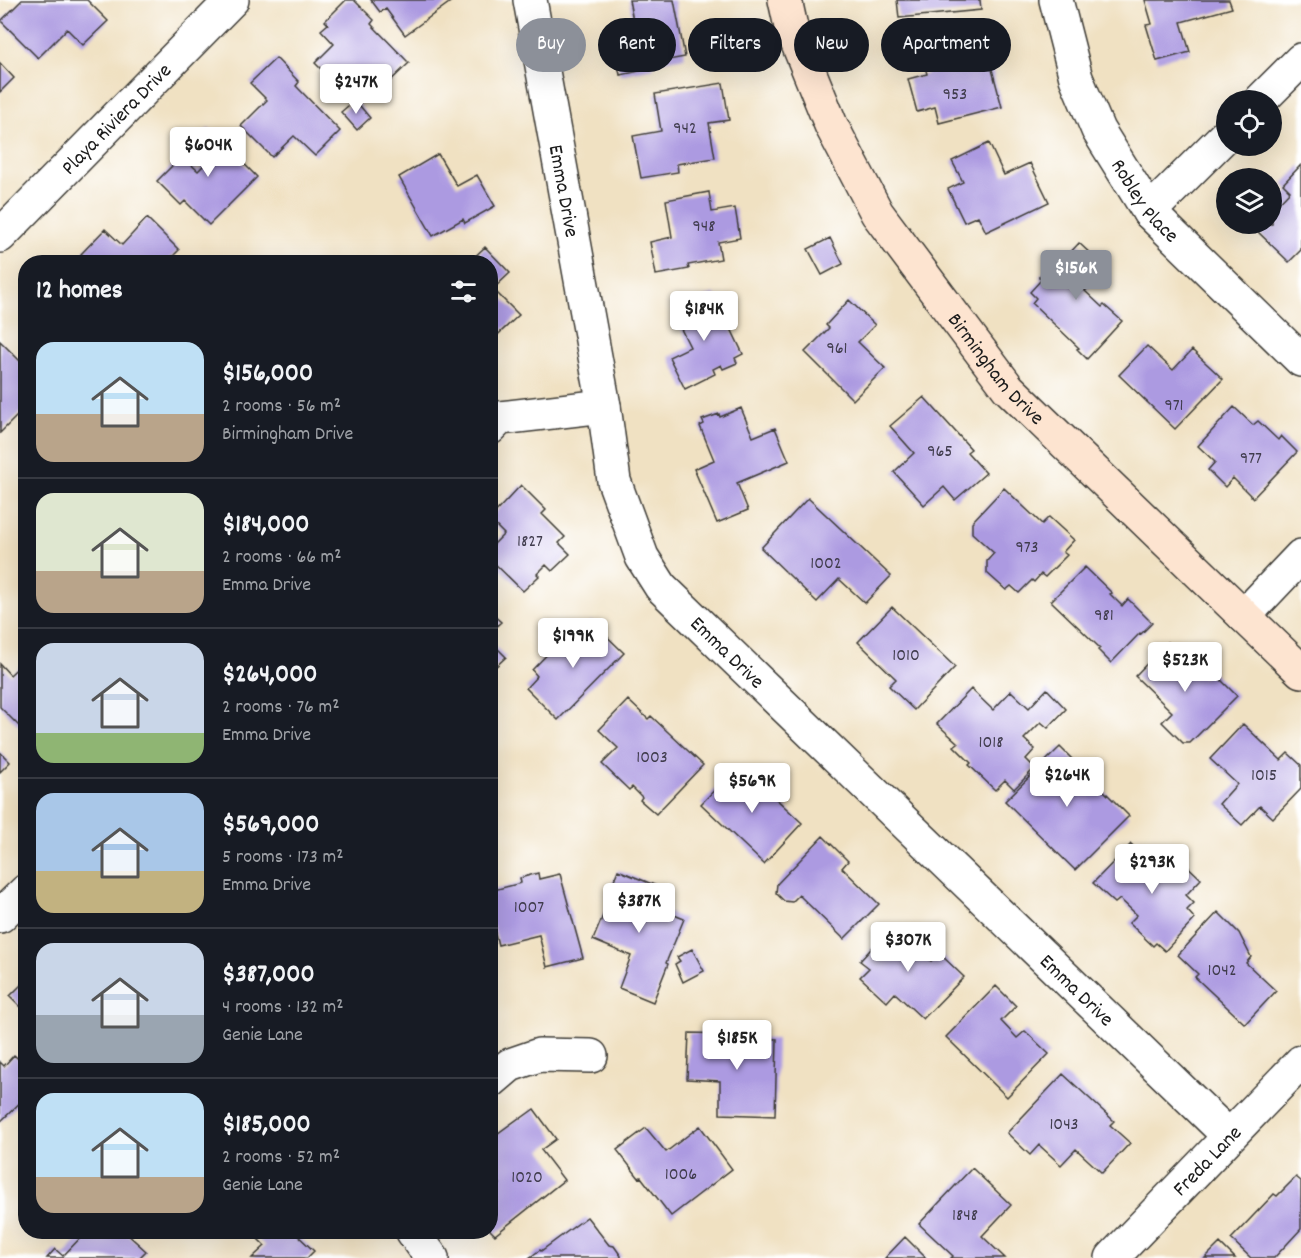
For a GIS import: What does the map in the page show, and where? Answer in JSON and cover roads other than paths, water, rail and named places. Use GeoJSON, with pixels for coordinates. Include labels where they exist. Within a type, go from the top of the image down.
{"type":"FeatureCollection","features":[{"type":"Feature","properties":{"kind":"main road","name":"Birmingham Drive"},"geometry":{"type":"LineString","coordinates":[[785,0],[791,27],[831,125],[877,213],[1008,388],[1301,671]]}},
{"type":"Feature","properties":{"kind":"street","name":"Playa Riviera Drive"},"geometry":{"type":"LineString","coordinates":[[0,236],[232,0]]}},
{"type":"Feature","properties":{"kind":"street","name":"Emma Drive"},"geometry":{"type":"LineString","coordinates":[[530,0],[604,406],[614,481],[642,557],[661,587],[1229,1136]]}},
{"type":"Feature","properties":{"kind":"street","name":"Robley Place"},"geometry":{"type":"LineString","coordinates":[[1056,0],[1076,78],[1098,130],[1149,212],[1301,360]]}},
{"type":"Feature","properties":{"kind":"street"},"geometry":{"type":"LineString","coordinates":[[1271,90],[1301,60]]}},
{"type":"Feature","properties":{"kind":"street"},"geometry":{"type":"LineString","coordinates":[[1149,212],[1216,145]]}},
{"type":"Feature","properties":{"kind":"street"},"geometry":{"type":"LineString","coordinates":[[498,420],[604,406]]}},
{"type":"Feature","properties":{"kind":"street"},"geometry":{"type":"LineString","coordinates":[[1244,615],[1301,556]]}},
{"type":"Feature","properties":{"kind":"street"},"geometry":{"type":"LineString","coordinates":[[0,916],[18,899]]}},
{"type":"Feature","properties":{"kind":"street"},"geometry":{"type":"LineString","coordinates":[[498,1075],[510,1065],[539,1055],[591,1056]]}},
{"type":"Feature","properties":{"kind":"street","name":"Freda Lane"},"geometry":{"type":"LineString","coordinates":[[1112,1258],[1301,1062]]}},
{"type":"Feature","properties":{"kind":"street"},"geometry":{"type":"LineString","coordinates":[[418,1239],[432,1258]]}}]}
